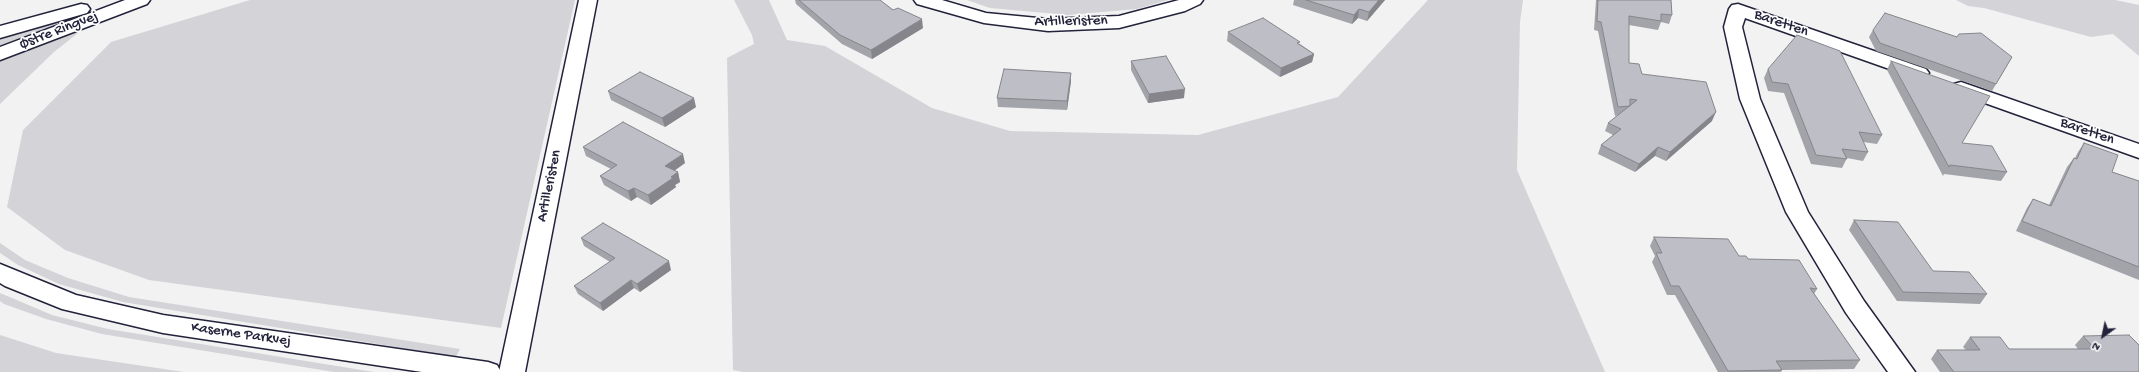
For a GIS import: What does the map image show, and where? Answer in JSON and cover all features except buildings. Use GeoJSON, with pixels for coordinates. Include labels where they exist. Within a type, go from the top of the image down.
{"type":"FeatureCollection","features":[{"type":"Feature","properties":{"kind":"street","name":"Østre Ringvej"},"geometry":{"type":"LineString","coordinates":[[0,32],[109,0]]}},
{"type":"Feature","properties":{"kind":"street","name":"Østre Ringvej"},"geometry":{"type":"LineString","coordinates":[[0,54],[141,0]]}},
{"type":"Feature","properties":{"kind":"street","name":"Artilleristen"},"geometry":{"type":"LineString","coordinates":[[512,372],[588,0]]}},
{"type":"Feature","properties":{"kind":"street","name":"Artilleristen"},"geometry":{"type":"LineString","coordinates":[[923,0],[984,18],[1048,25],[1119,22],[1179,7],[1194,0]]}},
{"type":"Feature","properties":{"kind":"street","name":"Baretten"},"geometry":{"type":"LineString","coordinates":[[1902,372],[1855,307],[1797,212],[1750,99],[1733,27],[1738,9],[2139,151]]}},
{"type":"Feature","properties":{"kind":"street","name":"Kaserne Parkvej"},"geometry":{"type":"LineString","coordinates":[[0,272],[14,280],[71,303],[163,324],[488,372]]}},
{"type":"Feature","properties":{"kind":"shaded area"},"geometry":{"type":"Polygon","coordinates":[[[250,0],[575,0],[501,328],[149,280],[65,250],[7,207],[23,130],[111,42],[250,0]]]}},
{"type":"Feature","properties":{"kind":"shaded area"},"geometry":{"type":"Polygon","coordinates":[[[734,0],[769,0],[787,40],[825,46],[932,108],[1010,131],[1198,135],[1338,97],[1428,0],[1523,0],[1520,22],[1517,170],[1605,372],[743,372],[733,370],[727,58],[754,44],[752,35],[734,0]]]}},
{"type":"Feature","properties":{"kind":"shaded area"},"geometry":{"type":"Polygon","coordinates":[[[967,0],[1168,0],[1137,9],[1068,15],[990,8],[967,0]]]}},
{"type":"Feature","properties":{"kind":"shaded area"},"geometry":{"type":"Polygon","coordinates":[[[1956,0],[2115,0],[2139,5],[2139,56],[2113,34],[2091,37],[1984,8],[1968,6],[1956,0]]]}},
{"type":"Feature","properties":{"kind":"shaded area"},"geometry":{"type":"Polygon","coordinates":[[[67,18],[70,23],[0,46],[0,37],[67,18]]]}},
{"type":"Feature","properties":{"kind":"shaded area"},"geometry":{"type":"Polygon","coordinates":[[[76,29],[78,33],[54,52],[0,104],[0,61],[16,52],[76,29]]]}},
{"type":"Feature","properties":{"kind":"shaded area"},"geometry":{"type":"Polygon","coordinates":[[[0,243],[25,260],[68,278],[129,297],[460,349],[456,357],[123,302],[59,284],[18,265],[0,253],[0,243]]]}},
{"type":"Feature","properties":{"kind":"shaded area"},"geometry":{"type":"Polygon","coordinates":[[[0,293],[52,315],[108,329],[374,372],[334,372],[102,334],[46,319],[4,304],[0,301],[0,293]]]}},
{"type":"Feature","properties":{"kind":"shaded area"},"geometry":{"type":"Polygon","coordinates":[[[0,335],[56,353],[184,372],[0,372],[0,335]]]}}]}
